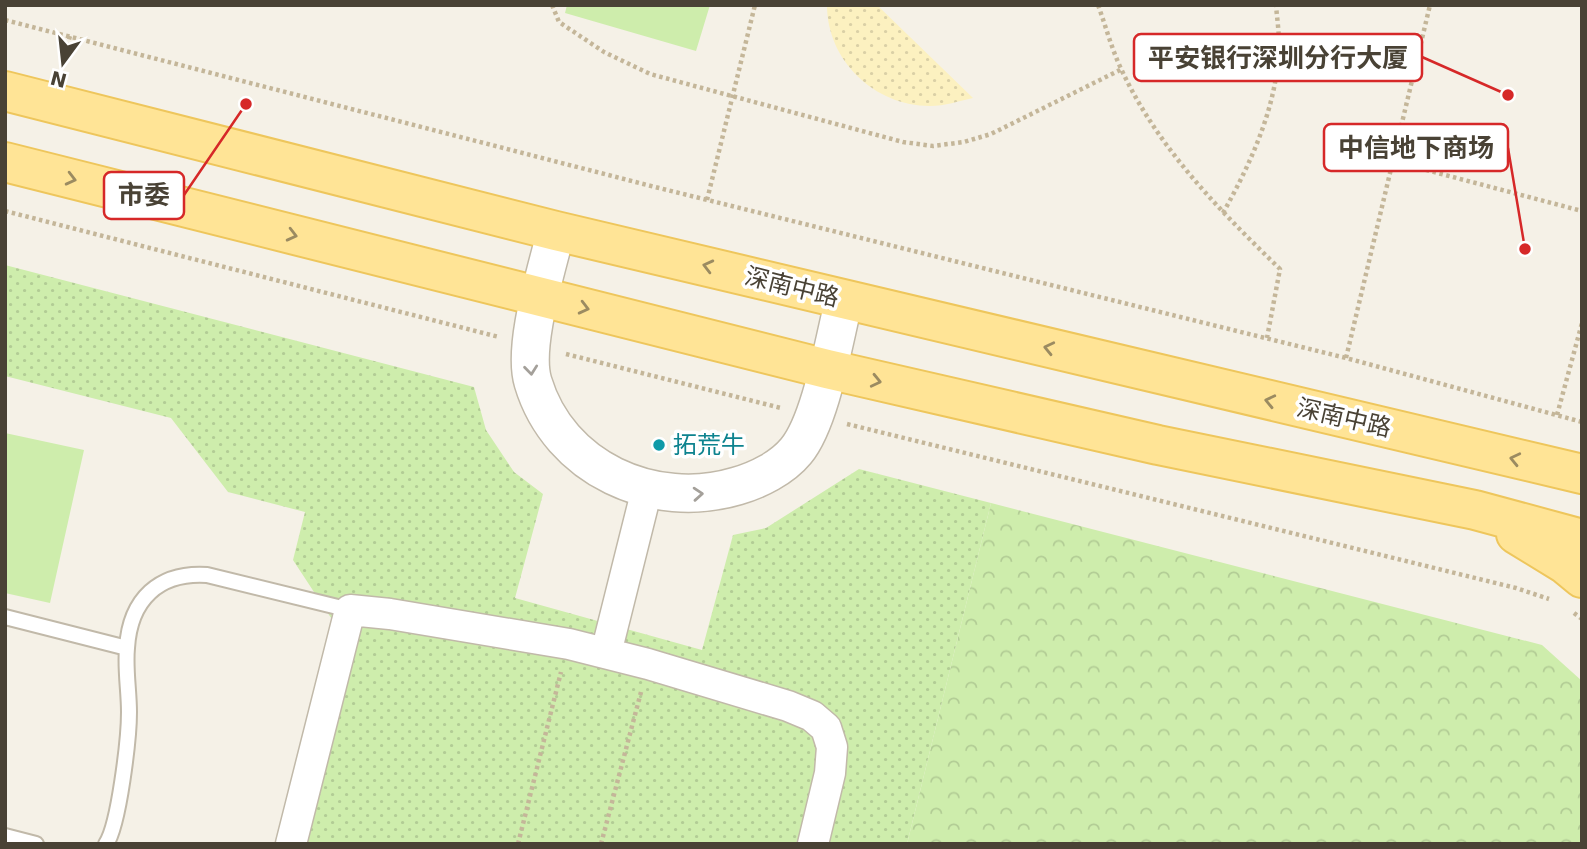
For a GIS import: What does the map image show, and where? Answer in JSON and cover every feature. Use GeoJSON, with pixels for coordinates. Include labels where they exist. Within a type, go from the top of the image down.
{"type":"FeatureCollection","features":[{"type":"Feature","properties":{"kind":"main road","name":"深南中路"},"geometry":{"type":"LineString","coordinates":[[5,91],[556,231],[1574,472]]}},
{"type":"Feature","properties":{"kind":"main road"},"geometry":{"type":"LineString","coordinates":[[5,162],[827,369],[1158,445],[1475,510],[1582,539]]}},
{"type":"Feature","properties":{"kind":"main road"},"geometry":{"type":"LineString","coordinates":[[1475,510],[1566,564],[1582,578]]}},
{"type":"Feature","properties":{"kind":"street"},"geometry":{"type":"LineString","coordinates":[[556,231],[530,360],[532,381],[543,408],[559,434],[579,454],[600,470],[647,489],[673,494],[720,491],[750,482],[773,470],[794,453],[811,426],[844,300]]}},
{"type":"Feature","properties":{"kind":"street"},"geometry":{"type":"LineString","coordinates":[[606,653],[647,489]]}},
{"type":"Feature","properties":{"kind":"street"},"geometry":{"type":"LineString","coordinates":[[291,844],[350,610],[569,643],[788,706],[812,716],[826,728],[832,747],[830,773],[813,844]]}},
{"type":"Feature","properties":{"kind":"lane"},"geometry":{"type":"LineString","coordinates":[[106,844],[115,825],[128,734],[127,648],[134,614],[150,591],[170,579],[188,574],[233,580],[350,610]]}},
{"type":"Feature","properties":{"kind":"lane"},"geometry":{"type":"LineString","coordinates":[[5,617],[127,648]]}},
{"type":"Feature","properties":{"kind":"lane"},"geometry":{"type":"LineString","coordinates":[[5,836],[36,844]]}},
{"type":"Feature","properties":{"kind":"path"},"geometry":{"type":"LineString","coordinates":[[552,5],[559,22],[604,51],[650,74],[903,142],[933,146],[964,142],[991,134],[1122,69]]}},
{"type":"Feature","properties":{"kind":"path"},"geometry":{"type":"LineString","coordinates":[[707,200],[755,5]]}},
{"type":"Feature","properties":{"kind":"path"},"geometry":{"type":"LineString","coordinates":[[1098,5],[1122,69],[1148,118],[1185,169],[1223,214],[1280,269],[1267,338]]}},
{"type":"Feature","properties":{"kind":"path"},"geometry":{"type":"LineString","coordinates":[[1223,214],[1244,175],[1263,128],[1274,89],[1279,44],[1276,5]]}},
{"type":"Feature","properties":{"kind":"path"},"geometry":{"type":"LineString","coordinates":[[1346,358],[1430,5]]}},
{"type":"Feature","properties":{"kind":"path"},"geometry":{"type":"LineString","coordinates":[[5,20],[707,200],[1346,358],[1582,422]]}},
{"type":"Feature","properties":{"kind":"path"},"geometry":{"type":"LineString","coordinates":[[67,46],[70,36]]}},
{"type":"Feature","properties":{"kind":"path"},"geometry":{"type":"LineString","coordinates":[[1392,161],[1582,211]]}},
{"type":"Feature","properties":{"kind":"path"},"geometry":{"type":"LineString","coordinates":[[5,211],[506,339]]}},
{"type":"Feature","properties":{"kind":"path"},"geometry":{"type":"LineString","coordinates":[[1557,415],[1582,323]]}},
{"type":"Feature","properties":{"kind":"path"},"geometry":{"type":"LineString","coordinates":[[555,351],[792,411]]}},
{"type":"Feature","properties":{"kind":"path"},"geometry":{"type":"LineString","coordinates":[[840,422],[1516,588]]}},
{"type":"Feature","properties":{"kind":"path"},"geometry":{"type":"LineString","coordinates":[[518,844],[569,643]]}},
{"type":"Feature","properties":{"kind":"path"},"geometry":{"type":"LineString","coordinates":[[601,844],[648,664]]}},
{"type":"Feature","properties":{"kind":"green space"},"geometry":{"type":"Polygon","coordinates":[[[567,5],[710,5],[696,51],[565,13],[567,5]]]}},
{"type":"Feature","properties":{"kind":"green space"},"geometry":{"type":"Polygon","coordinates":[[[5,265],[474,387],[486,430],[514,472],[543,494],[515,598],[702,650],[733,535],[766,528],[859,469],[991,503],[907,844],[276,844],[333,621],[293,560],[305,512],[228,492],[171,418],[5,376],[5,265]]]}},
{"type":"Feature","properties":{"kind":"green space"},"geometry":{"type":"Polygon","coordinates":[[[5,433],[84,450],[50,603],[5,593],[5,433]]]}},
{"type":"Feature","properties":{"kind":"green space"},"geometry":{"type":"Polygon","coordinates":[[[991,503],[1542,645],[1582,681],[1582,844],[907,844],[991,503]]]}},
{"type":"Feature","properties":{"kind":"sand"},"geometry":{"type":"Polygon","coordinates":[[[827,5],[877,5],[973,98],[930,106],[910,104],[873,89],[845,62],[835,44],[827,5]]]}},
{"type":"Feature","properties":{"kind":"place","name":"平安银行深圳分行大厦"},"geometry":{"type":"Point","coordinates":[1508,95]}},
{"type":"Feature","properties":{"kind":"place","name":"市委"},"geometry":{"type":"Point","coordinates":[246,104]}},
{"type":"Feature","properties":{"kind":"place","name":"中信地下商场"},"geometry":{"type":"Point","coordinates":[1525,249]}},
{"type":"Feature","properties":{"kind":"place","name":"拓荒牛"},"geometry":{"type":"Point","coordinates":[659,445]}}]}
